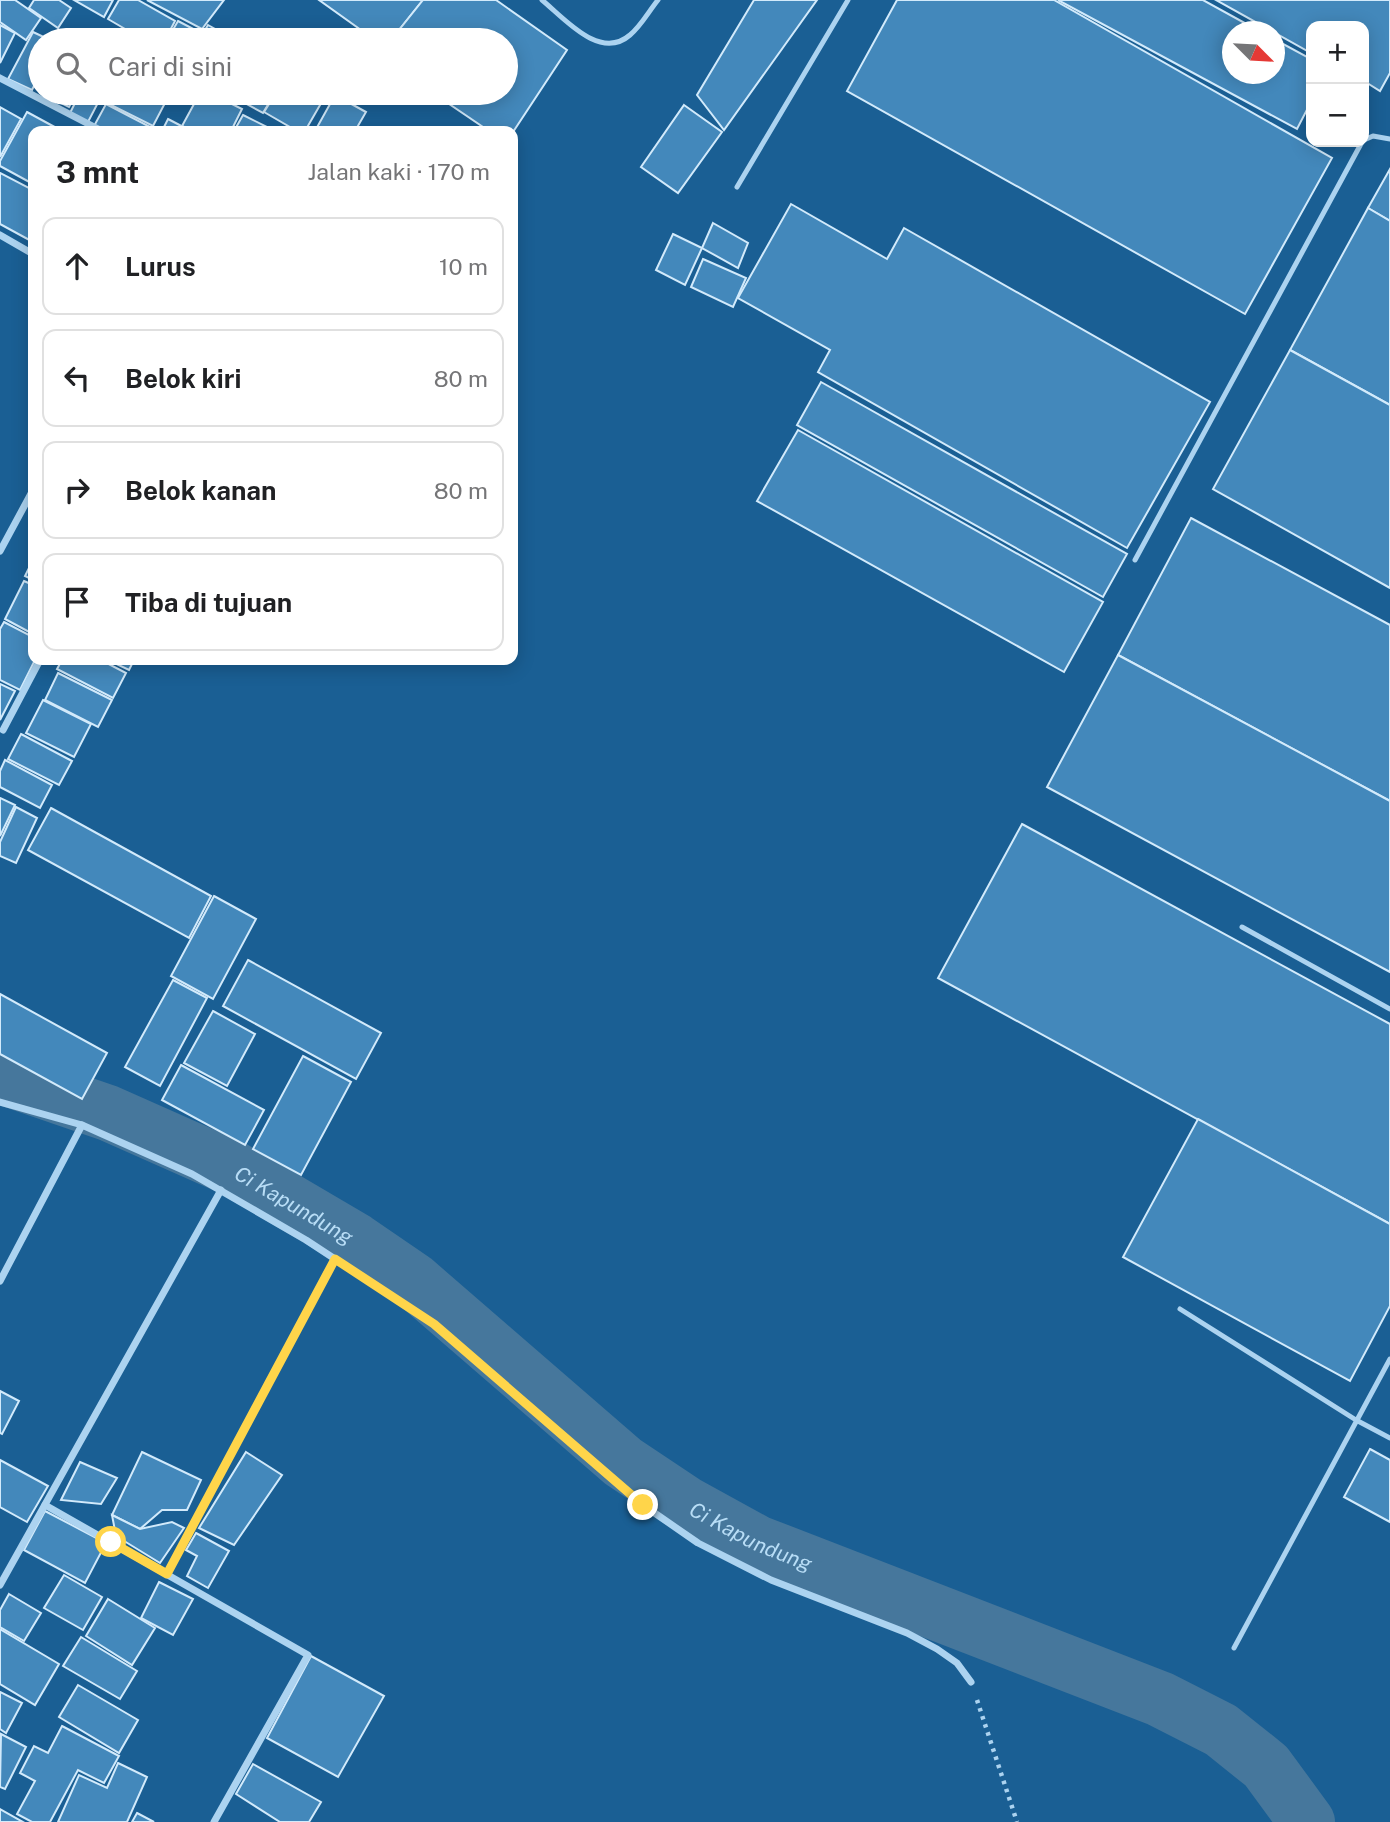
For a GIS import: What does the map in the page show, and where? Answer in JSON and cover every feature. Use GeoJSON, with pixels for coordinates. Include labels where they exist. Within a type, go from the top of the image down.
{"type":"FeatureCollection","features":[{"type":"Feature","properties":{"kind":"street"},"geometry":{"type":"LineString","coordinates":[[0,78],[28,93]]}},
{"type":"Feature","properties":{"kind":"street"},"geometry":{"type":"LineString","coordinates":[[52,105],[92,126]]}},
{"type":"Feature","properties":{"kind":"street"},"geometry":{"type":"LineString","coordinates":[[0,235],[28,251]]}},
{"type":"Feature","properties":{"kind":"street"},"geometry":{"type":"LineString","coordinates":[[0,551],[28,498]]}},
{"type":"Feature","properties":{"kind":"street"},"geometry":{"type":"LineString","coordinates":[[3,730],[37,665]]}},
{"type":"Feature","properties":{"kind":"street"},"geometry":{"type":"LineString","coordinates":[[0,1102],[82,1125],[192,1174],[221,1190],[335,1259],[434,1324],[643,1505],[698,1543],[771,1580],[907,1633],[957,1663],[971,1682]]}},
{"type":"Feature","properties":{"kind":"street"},"geometry":{"type":"LineString","coordinates":[[0,1281],[82,1125]]}},
{"type":"Feature","properties":{"kind":"street"},"geometry":{"type":"LineString","coordinates":[[0,1585],[221,1190]]}},
{"type":"Feature","properties":{"kind":"street"},"geometry":{"type":"LineString","coordinates":[[167,1574],[335,1259]]}},
{"type":"Feature","properties":{"kind":"street"},"geometry":{"type":"LineString","coordinates":[[45,1505],[308,1655],[214,1822]]}},
{"type":"Feature","properties":{"kind":"lane"},"geometry":{"type":"LineString","coordinates":[[542,0],[592,40],[608,45],[622,41],[633,33],[657,0]]}},
{"type":"Feature","properties":{"kind":"lane"},"geometry":{"type":"LineString","coordinates":[[737,187],[848,0]]}},
{"type":"Feature","properties":{"kind":"lane"},"geometry":{"type":"LineString","coordinates":[[1369,138],[1373,136],[1390,139]]}},
{"type":"Feature","properties":{"kind":"lane"},"geometry":{"type":"LineString","coordinates":[[1135,560],[1360,147]]}},
{"type":"Feature","properties":{"kind":"lane"},"geometry":{"type":"LineString","coordinates":[[1242,926],[1390,1009]]}},
{"type":"Feature","properties":{"kind":"lane"},"geometry":{"type":"LineString","coordinates":[[1180,1309],[1356,1420],[1390,1438]]}},
{"type":"Feature","properties":{"kind":"lane"},"geometry":{"type":"LineString","coordinates":[[1234,1648],[1390,1359]]}},
{"type":"Feature","properties":{"kind":"path"},"geometry":{"type":"LineString","coordinates":[[971,1682],[1017,1822]]}},
{"type":"Feature","properties":{"kind":"building"},"geometry":{"type":"Polygon","coordinates":[[[0,0],[15,0],[41,18],[34,28],[28,28],[26,40],[0,22],[0,0]]]}},
{"type":"Feature","properties":{"kind":"building"},"geometry":{"type":"Polygon","coordinates":[[[34,0],[59,0],[71,8],[58,28],[29,8],[34,0]]]}},
{"type":"Feature","properties":{"kind":"building"},"geometry":{"type":"Polygon","coordinates":[[[74,0],[113,0],[104,17],[74,0]]]}},
{"type":"Feature","properties":{"kind":"building"},"geometry":{"type":"Polygon","coordinates":[[[119,0],[138,0],[175,21],[171,28],[123,28],[108,19],[119,0]]]}},
{"type":"Feature","properties":{"kind":"building"},"geometry":{"type":"Polygon","coordinates":[[[147,0],[224,0],[200,28],[147,0]]]}},
{"type":"Feature","properties":{"kind":"building"},"geometry":{"type":"Polygon","coordinates":[[[319,0],[423,0],[401,28],[358,28],[319,0]]]}},
{"type":"Feature","properties":{"kind":"building"},"geometry":{"type":"Polygon","coordinates":[[[423,0],[496,0],[567,50],[517,126],[482,126],[451,105],[518,105],[518,28],[401,28],[423,0]]]}},
{"type":"Feature","properties":{"kind":"building"},"geometry":{"type":"Polygon","coordinates":[[[754,0],[817,0],[724,130],[697,95],[754,0]]]}},
{"type":"Feature","properties":{"kind":"building"},"geometry":{"type":"Polygon","coordinates":[[[897,0],[1054,0],[1306,143],[1306,147],[1313,147],[1332,158],[1245,314],[847,91],[897,0]]]}},
{"type":"Feature","properties":{"kind":"building"},"geometry":{"type":"Polygon","coordinates":[[[1058,0],[1203,0],[1241,21],[1222,21],[1222,84],[1285,84],[1285,45],[1306,56],[1306,112],[1297,129],[1058,0]]]}},
{"type":"Feature","properties":{"kind":"building"},"geometry":{"type":"Polygon","coordinates":[[[1216,0],[1390,0],[1390,73],[1380,91],[1369,84],[1369,21],[1306,21],[1306,50],[1285,38],[1285,21],[1254,21],[1216,0]]]}},
{"type":"Feature","properties":{"kind":"building"},"geometry":{"type":"Polygon","coordinates":[[[178,21],[191,28],[174,28],[178,21]]]}},
{"type":"Feature","properties":{"kind":"building"},"geometry":{"type":"Polygon","coordinates":[[[0,25],[15,33],[0,63],[0,25]]]}},
{"type":"Feature","properties":{"kind":"building"},"geometry":{"type":"Polygon","coordinates":[[[28,41],[28,88],[8,79],[28,41]]]}},
{"type":"Feature","properties":{"kind":"building"},"geometry":{"type":"Polygon","coordinates":[[[74,105],[97,105],[88,122],[70,113],[74,105]]]}},
{"type":"Feature","properties":{"kind":"building"},"geometry":{"type":"Polygon","coordinates":[[[108,105],[148,126],[94,126],[108,105]]]}},
{"type":"Feature","properties":{"kind":"building"},"geometry":{"type":"Polygon","coordinates":[[[111,105],[164,105],[153,126],[111,105]]]}},
{"type":"Feature","properties":{"kind":"building"},"geometry":{"type":"Polygon","coordinates":[[[193,105],[234,105],[242,109],[234,126],[182,126],[193,105]]]}},
{"type":"Feature","properties":{"kind":"building"},"geometry":{"type":"Polygon","coordinates":[[[248,105],[268,105],[263,113],[248,105]]]}},
{"type":"Feature","properties":{"kind":"building"},"geometry":{"type":"Polygon","coordinates":[[[268,105],[320,105],[308,126],[288,126],[264,112],[268,105]]]}},
{"type":"Feature","properties":{"kind":"building"},"geometry":{"type":"Polygon","coordinates":[[[329,105],[353,105],[366,112],[358,126],[318,126],[329,105]]]}},
{"type":"Feature","properties":{"kind":"building"},"geometry":{"type":"Polygon","coordinates":[[[684,105],[722,132],[678,193],[641,167],[684,105]]]}},
{"type":"Feature","properties":{"kind":"building"},"geometry":{"type":"Polygon","coordinates":[[[0,107],[21,119],[0,157],[0,107]]]}},
{"type":"Feature","properties":{"kind":"building"},"geometry":{"type":"Polygon","coordinates":[[[27,112],[53,126],[28,126],[28,181],[0,166],[0,161],[27,112]]]}},
{"type":"Feature","properties":{"kind":"building"},"geometry":{"type":"Polygon","coordinates":[[[243,115],[265,126],[237,126],[243,115]]]}},
{"type":"Feature","properties":{"kind":"building"},"geometry":{"type":"Polygon","coordinates":[[[168,119],[181,126],[164,126],[168,119]]]}},
{"type":"Feature","properties":{"kind":"building"},"geometry":{"type":"Polygon","coordinates":[[[1390,169],[1390,221],[1368,208],[1390,169]]]}},
{"type":"Feature","properties":{"kind":"building"},"geometry":{"type":"Polygon","coordinates":[[[0,173],[28,187],[28,239],[0,224],[0,173]]]}},
{"type":"Feature","properties":{"kind":"building"},"geometry":{"type":"Polygon","coordinates":[[[791,204],[887,259],[904,228],[1210,402],[1127,548],[818,372],[830,350],[738,298],[791,204]]]}},
{"type":"Feature","properties":{"kind":"building"},"geometry":{"type":"Polygon","coordinates":[[[1368,208],[1390,221],[1390,405],[1290,350],[1368,208]]]}},
{"type":"Feature","properties":{"kind":"building"},"geometry":{"type":"Polygon","coordinates":[[[713,223],[748,243],[738,268],[702,248],[713,223]]]}},
{"type":"Feature","properties":{"kind":"building"},"geometry":{"type":"Polygon","coordinates":[[[673,234],[702,248],[685,285],[656,270],[673,234]]]}},
{"type":"Feature","properties":{"kind":"building"},"geometry":{"type":"Polygon","coordinates":[[[703,259],[746,278],[733,307],[691,287],[703,259]]]}},
{"type":"Feature","properties":{"kind":"building"},"geometry":{"type":"Polygon","coordinates":[[[1290,350],[1390,405],[1390,588],[1213,489],[1290,350]]]}},
{"type":"Feature","properties":{"kind":"building"},"geometry":{"type":"Polygon","coordinates":[[[821,382],[1127,554],[1103,597],[797,425],[821,382]]]}},
{"type":"Feature","properties":{"kind":"building"},"geometry":{"type":"Polygon","coordinates":[[[798,430],[1103,602],[1064,672],[757,501],[798,430]]]}},
{"type":"Feature","properties":{"kind":"building"},"geometry":{"type":"Polygon","coordinates":[[[1191,518],[1390,625],[1390,801],[1118,655],[1191,518]]]}},
{"type":"Feature","properties":{"kind":"building"},"geometry":{"type":"Polygon","coordinates":[[[24,581],[28,583],[28,631],[5,619],[24,581]]]}},
{"type":"Feature","properties":{"kind":"building"},"geometry":{"type":"Polygon","coordinates":[[[4,622],[28,634],[28,665],[32,665],[20,690],[0,680],[0,629],[4,622]]]}},
{"type":"Feature","properties":{"kind":"building"},"geometry":{"type":"Polygon","coordinates":[[[1118,655],[1390,801],[1390,972],[1047,787],[1118,655]]]}},
{"type":"Feature","properties":{"kind":"building"},"geometry":{"type":"Polygon","coordinates":[[[59,665],[111,665],[126,673],[113,698],[57,669],[59,665]]]}},
{"type":"Feature","properties":{"kind":"building"},"geometry":{"type":"Polygon","coordinates":[[[118,665],[132,665],[129,670],[118,665]]]}},
{"type":"Feature","properties":{"kind":"building"},"geometry":{"type":"Polygon","coordinates":[[[58,673],[112,700],[98,727],[45,700],[58,673]]]}},
{"type":"Feature","properties":{"kind":"building"},"geometry":{"type":"Polygon","coordinates":[[[0,684],[15,691],[0,720],[0,684]]]}},
{"type":"Feature","properties":{"kind":"building"},"geometry":{"type":"Polygon","coordinates":[[[43,700],[91,724],[74,757],[26,733],[43,700]]]}},
{"type":"Feature","properties":{"kind":"building"},"geometry":{"type":"Polygon","coordinates":[[[21,734],[72,761],[59,785],[8,759],[21,734]]]}},
{"type":"Feature","properties":{"kind":"building"},"geometry":{"type":"Polygon","coordinates":[[[5,760],[52,785],[40,808],[0,787],[0,771],[5,760]]]}},
{"type":"Feature","properties":{"kind":"building"},"geometry":{"type":"Polygon","coordinates":[[[0,798],[15,805],[0,836],[0,798]]]}},
{"type":"Feature","properties":{"kind":"building"},"geometry":{"type":"Polygon","coordinates":[[[16,807],[37,818],[16,863],[0,856],[0,842],[16,807]]]}},
{"type":"Feature","properties":{"kind":"building"},"geometry":{"type":"Polygon","coordinates":[[[51,808],[211,896],[189,938],[28,850],[51,808]]]}},
{"type":"Feature","properties":{"kind":"building"},"geometry":{"type":"Polygon","coordinates":[[[1022,824],[1390,1024],[1390,1224],[938,978],[1022,824]]]}},
{"type":"Feature","properties":{"kind":"building"},"geometry":{"type":"Polygon","coordinates":[[[214,896],[256,919],[213,999],[171,976],[214,896]]]}},
{"type":"Feature","properties":{"kind":"building"},"geometry":{"type":"Polygon","coordinates":[[[248,960],[381,1033],[356,1079],[223,1006],[248,960]]]}},
{"type":"Feature","properties":{"kind":"building"},"geometry":{"type":"Polygon","coordinates":[[[173,980],[207,998],[160,1086],[125,1067],[173,980]]]}},
{"type":"Feature","properties":{"kind":"building"},"geometry":{"type":"Polygon","coordinates":[[[0,994],[107,1053],[82,1099],[0,1054],[0,994]]]}},
{"type":"Feature","properties":{"kind":"building"},"geometry":{"type":"Polygon","coordinates":[[[213,1011],[255,1034],[227,1086],[184,1063],[213,1011]]]}},
{"type":"Feature","properties":{"kind":"building"},"geometry":{"type":"Polygon","coordinates":[[[303,1056],[351,1082],[301,1175],[253,1149],[303,1056]]]}},
{"type":"Feature","properties":{"kind":"building"},"geometry":{"type":"Polygon","coordinates":[[[181,1065],[264,1110],[245,1145],[162,1100],[181,1065]]]}},
{"type":"Feature","properties":{"kind":"building"},"geometry":{"type":"Polygon","coordinates":[[[1198,1119],[1390,1224],[1390,1306],[1350,1381],[1123,1257],[1198,1119]]]}},
{"type":"Feature","properties":{"kind":"building"},"geometry":{"type":"Polygon","coordinates":[[[0,1391],[19,1401],[2,1434],[0,1433],[0,1391]]]}},
{"type":"Feature","properties":{"kind":"building"},"geometry":{"type":"Polygon","coordinates":[[[1370,1449],[1390,1460],[1390,1522],[1344,1497],[1370,1449]]]}},
{"type":"Feature","properties":{"kind":"building"},"geometry":{"type":"Polygon","coordinates":[[[142,1452],[201,1480],[187,1510],[162,1510],[140,1529],[112,1515],[142,1452]]]}},
{"type":"Feature","properties":{"kind":"building"},"geometry":{"type":"Polygon","coordinates":[[[246,1452],[282,1475],[234,1545],[199,1528],[246,1452]]]}},
{"type":"Feature","properties":{"kind":"building"},"geometry":{"type":"Polygon","coordinates":[[[0,1460],[48,1486],[27,1522],[0,1507],[0,1460]]]}},
{"type":"Feature","properties":{"kind":"building"},"geometry":{"type":"Polygon","coordinates":[[[80,1462],[117,1478],[101,1504],[61,1500],[80,1462]]]}},
{"type":"Feature","properties":{"kind":"building"},"geometry":{"type":"Polygon","coordinates":[[[45,1511],[106,1543],[85,1583],[24,1550],[45,1511]]]}},
{"type":"Feature","properties":{"kind":"building"},"geometry":{"type":"Polygon","coordinates":[[[112,1515],[140,1529],[172,1522],[184,1528],[160,1563],[116,1536],[112,1515]]]}},
{"type":"Feature","properties":{"kind":"building"},"geometry":{"type":"Polygon","coordinates":[[[196,1533],[229,1551],[208,1588],[187,1576],[197,1556],[186,1550],[196,1533]]]}},
{"type":"Feature","properties":{"kind":"building"},"geometry":{"type":"Polygon","coordinates":[[[64,1575],[102,1597],[83,1630],[44,1608],[64,1575]]]}},
{"type":"Feature","properties":{"kind":"building"},"geometry":{"type":"Polygon","coordinates":[[[159,1582],[193,1599],[173,1635],[141,1618],[159,1582]]]}},
{"type":"Feature","properties":{"kind":"building"},"geometry":{"type":"Polygon","coordinates":[[[9,1594],[41,1613],[24,1641],[0,1627],[0,1610],[9,1594]]]}},
{"type":"Feature","properties":{"kind":"building"},"geometry":{"type":"Polygon","coordinates":[[[108,1599],[155,1628],[132,1665],[86,1636],[108,1599]]]}},
{"type":"Feature","properties":{"kind":"building"},"geometry":{"type":"Polygon","coordinates":[[[0,1629],[59,1664],[35,1705],[0,1684],[0,1629]]]}},
{"type":"Feature","properties":{"kind":"building"},"geometry":{"type":"Polygon","coordinates":[[[81,1637],[137,1671],[120,1699],[63,1666],[81,1637]]]}},
{"type":"Feature","properties":{"kind":"building"},"geometry":{"type":"Polygon","coordinates":[[[311,1656],[384,1696],[338,1777],[267,1738],[311,1656]]]}},
{"type":"Feature","properties":{"kind":"building"},"geometry":{"type":"Polygon","coordinates":[[[78,1685],[138,1720],[119,1753],[59,1717],[78,1685]]]}},
{"type":"Feature","properties":{"kind":"building"},"geometry":{"type":"Polygon","coordinates":[[[0,1692],[22,1703],[6,1733],[0,1729],[0,1692]]]}},
{"type":"Feature","properties":{"kind":"building"},"geometry":{"type":"Polygon","coordinates":[[[62,1726],[119,1756],[104,1783],[78,1770],[50,1822],[32,1822],[17,1814],[35,1781],[20,1773],[34,1746],[48,1753],[62,1726]]]}},
{"type":"Feature","properties":{"kind":"building"},"geometry":{"type":"Polygon","coordinates":[[[1,1734],[26,1747],[5,1789],[0,1787],[1,1734]]]}},
{"type":"Feature","properties":{"kind":"building"},"geometry":{"type":"Polygon","coordinates":[[[118,1763],[147,1777],[127,1822],[58,1822],[79,1775],[107,1788],[118,1763]]]}},
{"type":"Feature","properties":{"kind":"building"},"geometry":{"type":"Polygon","coordinates":[[[253,1764],[321,1802],[309,1822],[280,1822],[236,1794],[253,1764]]]}},
{"type":"Feature","properties":{"kind":"building"},"geometry":{"type":"Polygon","coordinates":[[[0,1809],[23,1822],[0,1822],[0,1809]]]}},
{"type":"Feature","properties":{"kind":"building"},"geometry":{"type":"Polygon","coordinates":[[[137,1813],[154,1822],[132,1822],[137,1813]]]}},
{"type":"Feature","properties":{"kind":"waterway","name":"Ci Kapundung"},"geometry":{"type":"LineString","coordinates":[[0,1076],[108,1113],[232,1168],[356,1241],[413,1280],[623,1462],[686,1504],[757,1543],[1160,1699],[1221,1730],[1266,1766],[1307,1822]]}},
{"type":"Feature","properties":{"kind":"route"},"geometry":{"type":"LineString","coordinates":[[111,1542],[167,1574],[335,1259],[434,1324],[643,1505]]}}]}
